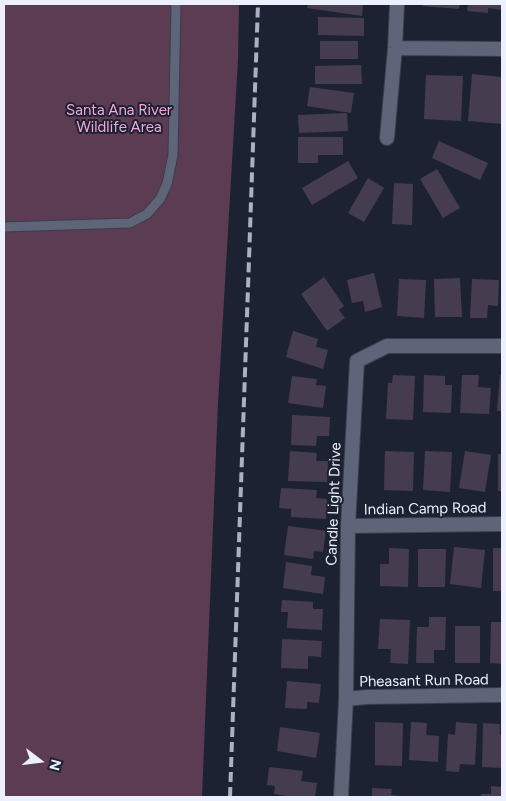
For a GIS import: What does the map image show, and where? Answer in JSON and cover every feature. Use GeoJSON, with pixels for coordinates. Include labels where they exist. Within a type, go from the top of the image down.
{"type":"FeatureCollection","features":[{"type":"Feature","properties":{"kind":"street"},"geometry":{"type":"LineString","coordinates":[[387,138],[395,48],[396,4]]}},
{"type":"Feature","properties":{"kind":"street"},"geometry":{"type":"LineString","coordinates":[[395,48],[502,49]]}},
{"type":"Feature","properties":{"kind":"street","name":"Candle Light Drive"},"geometry":{"type":"LineString","coordinates":[[341,797],[346,699],[348,526],[357,361],[387,346],[502,346]]}},
{"type":"Feature","properties":{"kind":"street","name":"Indian Camp Road"},"geometry":{"type":"LineString","coordinates":[[348,526],[502,524]]}},
{"type":"Feature","properties":{"kind":"street","name":"Pheasant Run Road"},"geometry":{"type":"LineString","coordinates":[[346,699],[502,695]]}},
{"type":"Feature","properties":{"kind":"lane"},"geometry":{"type":"LineString","coordinates":[[4,227],[130,223],[147,214],[160,199],[167,184],[173,155],[176,4]]}},
{"type":"Feature","properties":{"kind":"green space","name":"Santa Ana River Wildlife Area"},"geometry":{"type":"Polygon","coordinates":[[[4,4],[239,4],[238,59],[218,403],[202,797],[4,797],[4,4]]]}},
{"type":"Feature","properties":{"kind":"building"},"geometry":{"type":"Polygon","coordinates":[[[308,4],[363,4],[362,16],[307,8],[308,4]]]}},
{"type":"Feature","properties":{"kind":"building"},"geometry":{"type":"Polygon","coordinates":[[[423,4],[460,4],[459,9],[423,6],[423,4]]]}},
{"type":"Feature","properties":{"kind":"building"},"geometry":{"type":"Polygon","coordinates":[[[468,4],[502,4],[502,10],[488,8],[488,13],[467,11],[468,4]]]}},
{"type":"Feature","properties":{"kind":"building"},"geometry":{"type":"Polygon","coordinates":[[[318,17],[364,18],[364,36],[318,35],[318,17]]]}},
{"type":"Feature","properties":{"kind":"building"},"geometry":{"type":"Polygon","coordinates":[[[320,41],[358,41],[358,59],[320,59],[320,41]]]}},
{"type":"Feature","properties":{"kind":"building"},"geometry":{"type":"Polygon","coordinates":[[[361,65],[362,84],[315,84],[315,66],[361,65]]]}},
{"type":"Feature","properties":{"kind":"building"},"geometry":{"type":"Polygon","coordinates":[[[472,74],[502,77],[502,124],[468,121],[472,74]]]}},
{"type":"Feature","properties":{"kind":"building"},"geometry":{"type":"Polygon","coordinates":[[[426,75],[463,76],[461,121],[424,119],[426,75]]]}},
{"type":"Feature","properties":{"kind":"building"},"geometry":{"type":"Polygon","coordinates":[[[310,87],[354,93],[351,113],[307,106],[310,87]]]}},
{"type":"Feature","properties":{"kind":"building"},"geometry":{"type":"Polygon","coordinates":[[[347,113],[348,131],[299,133],[298,115],[347,113]]]}},
{"type":"Feature","properties":{"kind":"building"},"geometry":{"type":"Polygon","coordinates":[[[298,137],[343,137],[343,155],[318,155],[318,163],[298,163],[298,137]]]}},
{"type":"Feature","properties":{"kind":"building"},"geometry":{"type":"Polygon","coordinates":[[[439,141],[488,163],[480,180],[432,158],[439,141]]]}},
{"type":"Feature","properties":{"kind":"building"},"geometry":{"type":"Polygon","coordinates":[[[348,161],[358,178],[312,205],[302,188],[348,161]]]}},
{"type":"Feature","properties":{"kind":"building"},"geometry":{"type":"Polygon","coordinates":[[[437,169],[460,208],[443,218],[420,179],[437,169]]]}},
{"type":"Feature","properties":{"kind":"building"},"geometry":{"type":"Polygon","coordinates":[[[368,178],[384,188],[364,222],[348,213],[368,178]]]}},
{"type":"Feature","properties":{"kind":"building"},"geometry":{"type":"Polygon","coordinates":[[[394,183],[413,184],[412,225],[392,224],[394,183]]]}},
{"type":"Feature","properties":{"kind":"building"},"geometry":{"type":"Polygon","coordinates":[[[374,273],[382,307],[365,312],[363,301],[352,303],[347,280],[374,273]]]}},
{"type":"Feature","properties":{"kind":"building"},"geometry":{"type":"Polygon","coordinates":[[[324,277],[344,306],[339,310],[345,318],[327,331],[301,294],[324,277]]]}},
{"type":"Feature","properties":{"kind":"building"},"geometry":{"type":"Polygon","coordinates":[[[460,278],[462,317],[435,317],[434,279],[460,278]]]}},
{"type":"Feature","properties":{"kind":"building"},"geometry":{"type":"Polygon","coordinates":[[[399,279],[426,280],[424,318],[397,316],[399,279]]]}},
{"type":"Feature","properties":{"kind":"building"},"geometry":{"type":"Polygon","coordinates":[[[472,279],[499,280],[498,306],[488,305],[487,318],[470,318],[472,279]]]}},
{"type":"Feature","properties":{"kind":"building"},"geometry":{"type":"Polygon","coordinates":[[[293,331],[318,339],[316,347],[328,350],[323,369],[286,357],[293,331]]]}},
{"type":"Feature","properties":{"kind":"building"},"geometry":{"type":"Polygon","coordinates":[[[393,375],[415,376],[413,420],[386,419],[388,383],[392,383],[393,375]]]}},
{"type":"Feature","properties":{"kind":"building"},"geometry":{"type":"Polygon","coordinates":[[[424,375],[445,376],[445,385],[452,385],[451,413],[423,412],[424,375]]]}},
{"type":"Feature","properties":{"kind":"building"},"geometry":{"type":"Polygon","coordinates":[[[462,375],[479,375],[478,387],[491,388],[489,414],[460,413],[462,375]]]}},
{"type":"Feature","properties":{"kind":"building"},"geometry":{"type":"Polygon","coordinates":[[[500,375],[502,375],[502,411],[497,411],[500,375]]]}},
{"type":"Feature","properties":{"kind":"building"},"geometry":{"type":"Polygon","coordinates":[[[292,376],[317,379],[316,385],[326,386],[323,408],[288,403],[292,376]]]}},
{"type":"Feature","properties":{"kind":"building"},"geometry":{"type":"Polygon","coordinates":[[[292,415],[330,417],[329,436],[317,436],[316,446],[291,445],[292,415]]]}},
{"type":"Feature","properties":{"kind":"building"},"geometry":{"type":"Polygon","coordinates":[[[290,451],[317,453],[316,461],[328,461],[327,482],[288,481],[290,451]]]}},
{"type":"Feature","properties":{"kind":"building"},"geometry":{"type":"Polygon","coordinates":[[[385,451],[414,452],[413,491],[384,490],[385,451]]]}},
{"type":"Feature","properties":{"kind":"building"},"geometry":{"type":"Polygon","coordinates":[[[425,451],[452,452],[450,492],[423,490],[425,451]]]}},
{"type":"Feature","properties":{"kind":"building"},"geometry":{"type":"Polygon","coordinates":[[[465,451],[491,455],[485,492],[459,488],[465,451]]]}},
{"type":"Feature","properties":{"kind":"building"},"geometry":{"type":"Polygon","coordinates":[[[498,454],[502,454],[502,491],[498,491],[498,454]]]}},
{"type":"Feature","properties":{"kind":"building"},"geometry":{"type":"Polygon","coordinates":[[[281,488],[317,490],[316,498],[327,499],[326,519],[291,517],[291,509],[279,508],[281,488]]]}},
{"type":"Feature","properties":{"kind":"building"},"geometry":{"type":"Polygon","coordinates":[[[288,526],[326,531],[323,552],[314,551],[313,559],[284,555],[288,526]]]}},
{"type":"Feature","properties":{"kind":"building"},"geometry":{"type":"Polygon","coordinates":[[[454,547],[485,550],[481,588],[450,584],[454,547]]]}},
{"type":"Feature","properties":{"kind":"building"},"geometry":{"type":"Polygon","coordinates":[[[389,548],[409,549],[408,587],[380,586],[380,564],[389,564],[389,548]]]}},
{"type":"Feature","properties":{"kind":"building"},"geometry":{"type":"Polygon","coordinates":[[[493,548],[502,548],[502,591],[493,591],[493,548]]]}},
{"type":"Feature","properties":{"kind":"building"},"geometry":{"type":"Polygon","coordinates":[[[418,549],[446,549],[445,587],[418,587],[418,549]]]}},
{"type":"Feature","properties":{"kind":"building"},"geometry":{"type":"Polygon","coordinates":[[[286,562],[312,566],[311,575],[325,577],[323,594],[283,588],[286,562]]]}},
{"type":"Feature","properties":{"kind":"building"},"geometry":{"type":"Polygon","coordinates":[[[282,600],[313,602],[313,609],[323,609],[322,630],[287,628],[288,612],[281,612],[282,600]]]}},
{"type":"Feature","properties":{"kind":"building"},"geometry":{"type":"Polygon","coordinates":[[[429,617],[446,617],[445,650],[434,650],[434,663],[416,663],[417,627],[429,627],[429,617]]]}},
{"type":"Feature","properties":{"kind":"building"},"geometry":{"type":"Polygon","coordinates":[[[380,619],[410,620],[408,664],[390,663],[391,649],[378,649],[380,619]]]}},
{"type":"Feature","properties":{"kind":"building"},"geometry":{"type":"Polygon","coordinates":[[[491,622],[502,622],[502,664],[490,663],[491,622]]]}},
{"type":"Feature","properties":{"kind":"building"},"geometry":{"type":"Polygon","coordinates":[[[455,626],[480,626],[480,663],[455,663],[455,626]]]}},
{"type":"Feature","properties":{"kind":"building"},"geometry":{"type":"Polygon","coordinates":[[[282,639],[322,641],[321,657],[308,656],[308,669],[281,668],[282,639]]]}},
{"type":"Feature","properties":{"kind":"building"},"geometry":{"type":"Polygon","coordinates":[[[287,681],[321,684],[319,703],[307,702],[307,709],[285,708],[287,681]]]}},
{"type":"Feature","properties":{"kind":"building"},"geometry":{"type":"Polygon","coordinates":[[[375,722],[403,723],[402,766],[375,765],[375,722]]]}},
{"type":"Feature","properties":{"kind":"building"},"geometry":{"type":"Polygon","coordinates":[[[411,722],[427,723],[426,735],[439,736],[438,762],[409,760],[411,722]]]}},
{"type":"Feature","properties":{"kind":"building"},"geometry":{"type":"Polygon","coordinates":[[[456,722],[477,724],[475,765],[460,764],[459,772],[446,771],[448,734],[455,735],[456,722]]]}},
{"type":"Feature","properties":{"kind":"building"},"geometry":{"type":"Polygon","coordinates":[[[483,723],[500,724],[502,768],[482,767],[483,723]]]}},
{"type":"Feature","properties":{"kind":"building"},"geometry":{"type":"Polygon","coordinates":[[[280,727],[320,733],[316,758],[277,751],[280,727]]]}},
{"type":"Feature","properties":{"kind":"building"},"geometry":{"type":"Polygon","coordinates":[[[269,767],[303,771],[301,781],[317,783],[315,797],[294,797],[274,794],[275,786],[267,785],[269,767]]]}},
{"type":"Feature","properties":{"kind":"building"},"geometry":{"type":"Polygon","coordinates":[[[491,786],[502,787],[502,797],[480,797],[481,794],[491,794],[491,786]]]}},
{"type":"Feature","properties":{"kind":"building"},"geometry":{"type":"Polygon","coordinates":[[[372,788],[392,789],[391,795],[402,797],[372,797],[372,788]]]}},
{"type":"Feature","properties":{"kind":"railway"},"geometry":{"type":"LineString","coordinates":[[230,797],[258,4]]}}]}
